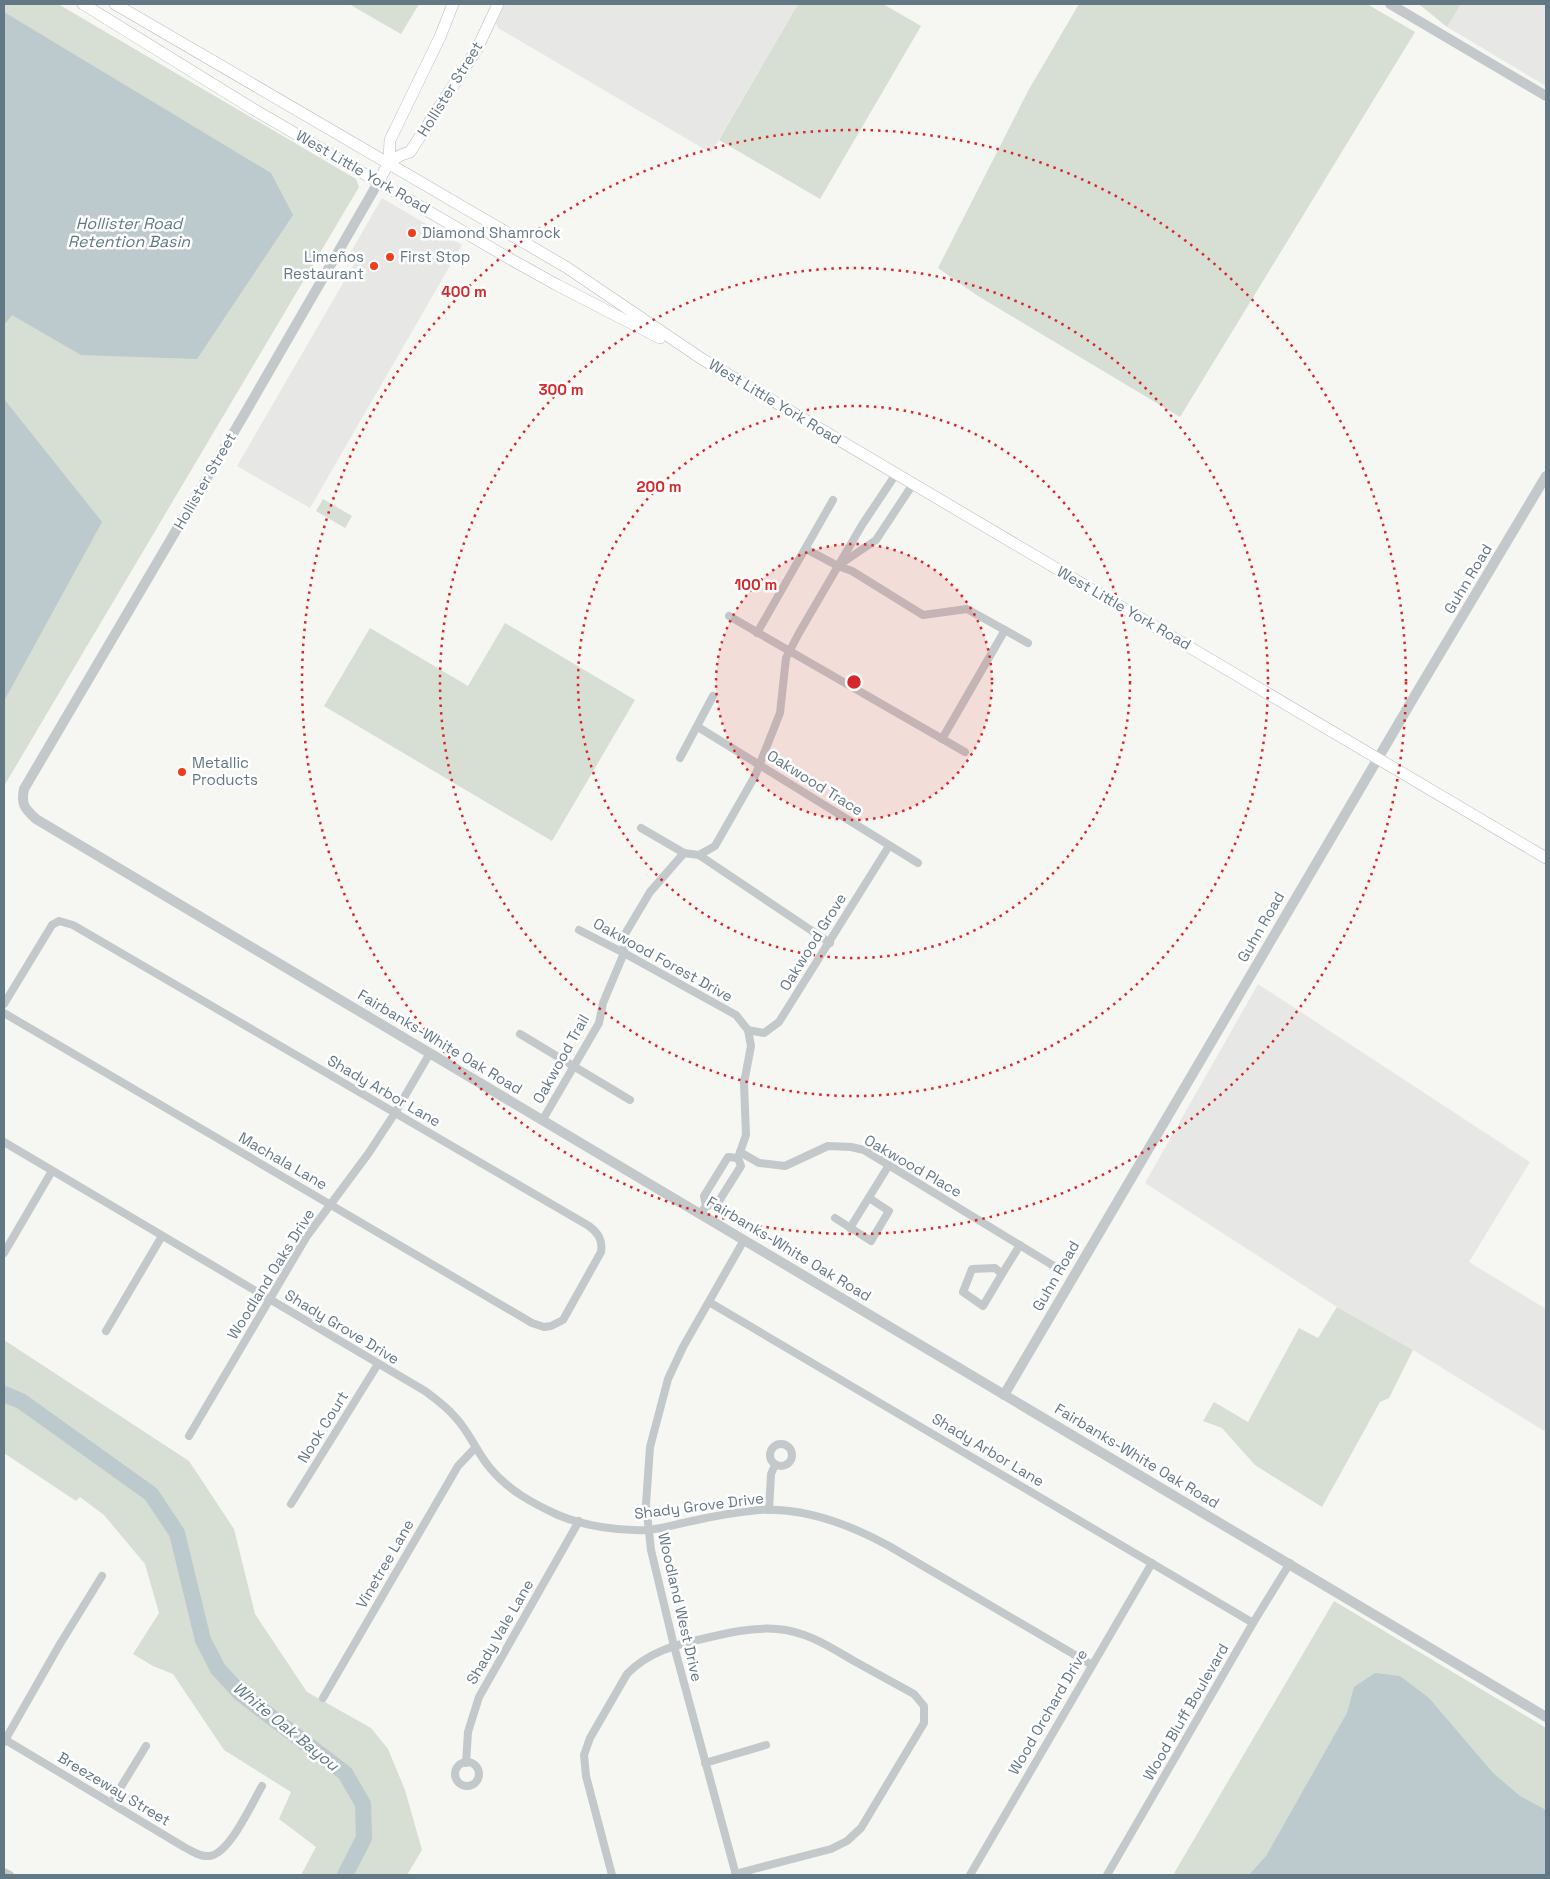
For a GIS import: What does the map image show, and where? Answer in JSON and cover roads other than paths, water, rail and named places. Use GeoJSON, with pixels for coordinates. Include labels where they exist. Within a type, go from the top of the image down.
{"type":"FeatureCollection","features":[{"type":"Feature","properties":{"kind":"main road","name":"West Little York Road"},"geometry":{"type":"LineString","coordinates":[[83,4],[253,109],[557,285],[702,359]]}},
{"type":"Feature","properties":{"kind":"main road","name":"West Little York Road"},"geometry":{"type":"LineString","coordinates":[[115,4],[389,162],[566,267],[702,359],[1379,757],[1546,858]]}},
{"type":"Feature","properties":{"kind":"main road","name":"Hollister Street"},"geometry":{"type":"LineString","coordinates":[[379,181],[389,162],[390,140],[440,37],[453,4]]}},
{"type":"Feature","properties":{"kind":"main road","name":"Hollister Street"},"geometry":{"type":"LineString","coordinates":[[389,162],[400,155],[410,152],[477,49],[498,4]]}},
{"type":"Feature","properties":{"kind":"street"},"geometry":{"type":"LineString","coordinates":[[1390,4],[1546,96]]}},
{"type":"Feature","properties":{"kind":"street","name":"Hollister Street"},"geometry":{"type":"LineString","coordinates":[[22,800],[24,789],[379,181]]}},
{"type":"Feature","properties":{"kind":"street"},"geometry":{"type":"LineString","coordinates":[[699,855],[715,846],[755,776],[780,713],[786,658],[838,566],[896,474]]}},
{"type":"Feature","properties":{"kind":"street","name":"Guhn Road"},"geometry":{"type":"LineString","coordinates":[[1004,1395],[1546,476]]}},
{"type":"Feature","properties":{"kind":"street"},"geometry":{"type":"LineString","coordinates":[[838,566],[876,540],[914,484]]}},
{"type":"Feature","properties":{"kind":"street"},"geometry":{"type":"LineString","coordinates":[[757,632],[833,500]]}},
{"type":"Feature","properties":{"kind":"street"},"geometry":{"type":"LineString","coordinates":[[806,549],[838,566],[852,571],[923,615],[967,609],[1028,643]]}},
{"type":"Feature","properties":{"kind":"street"},"geometry":{"type":"LineString","coordinates":[[729,616],[964,752]]}},
{"type":"Feature","properties":{"kind":"street"},"geometry":{"type":"LineString","coordinates":[[942,738],[1005,630]]}},
{"type":"Feature","properties":{"kind":"street"},"geometry":{"type":"LineString","coordinates":[[680,758],[713,696]]}},
{"type":"Feature","properties":{"kind":"street","name":"Oakwood Trace"},"geometry":{"type":"LineString","coordinates":[[698,727],[918,863]]}},
{"type":"Feature","properties":{"kind":"street","name":"Fairbanks-White Oak Road"},"geometry":{"type":"LineString","coordinates":[[22,800],[27,811],[36,819],[542,1120],[704,1210],[744,1240],[1546,1717]]}},
{"type":"Feature","properties":{"kind":"street"},"geometry":{"type":"LineString","coordinates":[[641,828],[684,853],[699,855],[830,943]]}},
{"type":"Feature","properties":{"kind":"street","name":"Oakwood Grove"},"geometry":{"type":"LineString","coordinates":[[748,1030],[764,1033],[779,1022],[889,846]]}},
{"type":"Feature","properties":{"kind":"street","name":"Oakwood Trail"},"geometry":{"type":"LineString","coordinates":[[542,1120],[600,1023],[603,1003],[624,953],[625,934],[641,906],[684,853]]}},
{"type":"Feature","properties":{"kind":"street","name":"Shady Arbor Lane"},"geometry":{"type":"LineString","coordinates":[[4,1004],[52,925],[59,921],[73,925],[589,1226],[600,1238],[602,1245],[598,1258],[563,1320],[551,1326]]}},
{"type":"Feature","properties":{"kind":"street","name":"Oakwood Forest Drive"},"geometry":{"type":"LineString","coordinates":[[578,930],[624,953],[736,1015],[748,1030]]}},
{"type":"Feature","properties":{"kind":"street","name":"Machala Lane"},"geometry":{"type":"LineString","coordinates":[[4,1013],[532,1323],[544,1327],[551,1326]]}},
{"type":"Feature","properties":{"kind":"street"},"geometry":{"type":"LineString","coordinates":[[739,1155],[728,1157],[704,1196],[704,1210],[716,1204],[740,1166],[739,1155],[746,1135],[744,1083],[751,1046],[748,1030]]}},
{"type":"Feature","properties":{"kind":"street"},"geometry":{"type":"LineString","coordinates":[[520,1034],[630,1100]]}},
{"type":"Feature","properties":{"kind":"street","name":"Woodland Oaks Drive"},"geometry":{"type":"LineString","coordinates":[[189,1436],[307,1236],[368,1154],[395,1113],[430,1053]]}},
{"type":"Feature","properties":{"kind":"street","name":"Shady Grove Drive"},"geometry":{"type":"LineString","coordinates":[[4,1142],[425,1391],[456,1418],[492,1471],[517,1494],[559,1515],[579,1522],[648,1530],[732,1513],[769,1510],[810,1514],[868,1535],[1092,1665]]}},
{"type":"Feature","properties":{"kind":"street","name":"Oakwood Place"},"geometry":{"type":"LineString","coordinates":[[739,1155],[759,1162],[785,1166],[828,1146],[851,1147],[864,1150],[1062,1271]]}},
{"type":"Feature","properties":{"kind":"street"},"geometry":{"type":"LineString","coordinates":[[850,1228],[889,1165]]}},
{"type":"Feature","properties":{"kind":"street"},"geometry":{"type":"LineString","coordinates":[[4,1253],[52,1171]]}},
{"type":"Feature","properties":{"kind":"street"},"geometry":{"type":"LineString","coordinates":[[835,1218],[871,1241],[889,1211],[869,1198]]}},
{"type":"Feature","properties":{"kind":"street"},"geometry":{"type":"LineString","coordinates":[[106,1331],[162,1236]]}},
{"type":"Feature","properties":{"kind":"street","name":"Woodland West Drive"},"geometry":{"type":"LineString","coordinates":[[736,1875],[674,1646],[651,1550],[648,1530],[647,1477],[650,1447],[657,1417],[676,1361],[744,1240]]}},
{"type":"Feature","properties":{"kind":"street"},"geometry":{"type":"LineString","coordinates":[[1002,1274],[995,1268],[972,1269],[963,1292],[983,1306],[1020,1245]]}},
{"type":"Feature","properties":{"kind":"street","name":"Shady Arbor Lane"},"geometry":{"type":"LineString","coordinates":[[709,1302],[1254,1622]]}},
{"type":"Feature","properties":{"kind":"street","name":"Nook Court"},"geometry":{"type":"LineString","coordinates":[[291,1504],[378,1364]]}},
{"type":"Feature","properties":{"kind":"street","name":"Vinetree Lane"},"geometry":{"type":"LineString","coordinates":[[323,1698],[458,1466],[475,1448]]}},
{"type":"Feature","properties":{"kind":"street"},"geometry":{"type":"LineString","coordinates":[[769,1510],[771,1474],[775,1464]]}},
{"type":"Feature","properties":{"kind":"street","name":"Shady Vale Lane"},"geometry":{"type":"LineString","coordinates":[[466,1763],[468,1732],[478,1697],[579,1522]]}},
{"type":"Feature","properties":{"kind":"street","name":"Wood Orchard Drive"},"geometry":{"type":"LineString","coordinates":[[970,1875],[1152,1563]]}},
{"type":"Feature","properties":{"kind":"street","name":"Wood Bluff Boulevard"},"geometry":{"type":"LineString","coordinates":[[1107,1875],[1290,1563]]}},
{"type":"Feature","properties":{"kind":"street"},"geometry":{"type":"LineString","coordinates":[[4,1740],[102,1576]]}},
{"type":"Feature","properties":{"kind":"street"},"geometry":{"type":"LineString","coordinates":[[612,1875],[586,1776],[584,1756],[586,1747],[627,1674],[650,1656],[674,1646],[746,1630],[789,1630],[819,1641],[914,1694],[924,1706],[924,1723],[861,1828],[841,1845],[736,1875]]}},
{"type":"Feature","properties":{"kind":"street","name":"Breezeway Street"},"geometry":{"type":"LineString","coordinates":[[4,1740],[198,1854],[212,1856],[229,1842],[262,1786]]}},
{"type":"Feature","properties":{"kind":"street"},"geometry":{"type":"LineString","coordinates":[[706,1764],[766,1745]]}},
{"type":"Feature","properties":{"kind":"street"},"geometry":{"type":"LineString","coordinates":[[111,1803],[146,1746]]}},
{"type":"Feature","properties":{"kind":"street"},"geometry":{"type":"LineString","coordinates":[[4,1872],[10,1875]]}},
{"type":"Feature","properties":{"kind":"water","name":"Hollister Road Retention Basin"},"geometry":{"type":"Polygon","coordinates":[[[4,12],[271,173],[293,215],[197,359],[81,355],[12,315],[4,325],[4,12]]]}},
{"type":"Feature","properties":{"kind":"water"},"geometry":{"type":"Polygon","coordinates":[[[4,399],[102,522],[4,701],[4,399]]]}},
{"type":"Feature","properties":{"kind":"water"},"geometry":{"type":"Polygon","coordinates":[[[1375,1673],[1400,1676],[1429,1698],[1493,1773],[1520,1796],[1546,1810],[1546,1875],[1249,1875],[1266,1856],[1347,1713],[1354,1687],[1375,1673]]]}},
{"type":"Feature","properties":{"kind":"waterway","name":"White Oak Bayou"},"geometry":{"type":"LineString","coordinates":[[4,1394],[21,1401],[151,1494],[177,1533],[203,1640],[218,1669],[241,1694],[345,1773],[363,1804],[364,1838],[345,1875]]}},
{"type":"Feature","properties":{"kind":"place","name":"Diamond Shamrock"},"geometry":{"type":"Point","coordinates":[412,233]}},
{"type":"Feature","properties":{"kind":"place","name":"First Stop"},"geometry":{"type":"Point","coordinates":[390,257]}},
{"type":"Feature","properties":{"kind":"place","name":"Limeños Restaurant"},"geometry":{"type":"Point","coordinates":[374,266]}},
{"type":"Feature","properties":{"kind":"place","name":"Metallic Products"},"geometry":{"type":"Point","coordinates":[182,772]}}]}
